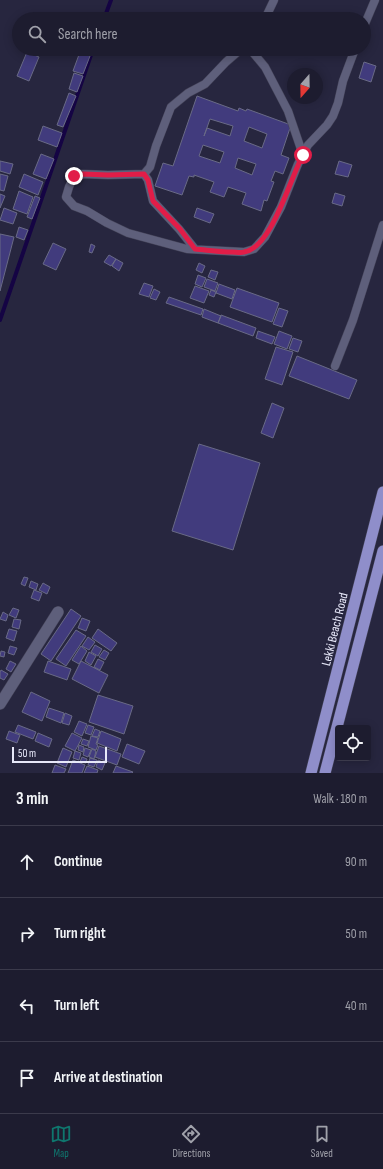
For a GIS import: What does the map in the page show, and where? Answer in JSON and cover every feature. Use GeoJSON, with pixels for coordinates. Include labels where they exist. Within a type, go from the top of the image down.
{"type":"FeatureCollection","features":[{"type":"Feature","properties":{"kind":"main road","name":"Lekki Beach Road"},"geometry":{"type":"LineString","coordinates":[[311,773],[383,492]]}},
{"type":"Feature","properties":{"kind":"main road"},"geometry":{"type":"LineString","coordinates":[[325,773],[383,551]]}},
{"type":"Feature","properties":{"kind":"street"},"geometry":{"type":"LineString","coordinates":[[0,704],[58,612]]}},
{"type":"Feature","properties":{"kind":"lane"},"geometry":{"type":"LineString","coordinates":[[269,12],[274,0]]}},
{"type":"Feature","properties":{"kind":"lane"},"geometry":{"type":"LineString","coordinates":[[369,12],[374,0]]}},
{"type":"Feature","properties":{"kind":"lane"},"geometry":{"type":"LineString","coordinates":[[233,56],[205,84],[188,93],[171,106],[158,139],[150,167],[144,174],[83,174],[74,176],[66,197],[74,206],[87,211],[128,233],[187,249],[244,252],[254,249],[265,237],[281,207],[298,164],[308,145],[327,125],[333,116],[353,56]]}},
{"type":"Feature","properties":{"kind":"lane"},"geometry":{"type":"LineString","coordinates":[[256,56],[265,67],[288,111],[303,155]]}},
{"type":"Feature","properties":{"kind":"lane"},"geometry":{"type":"LineString","coordinates":[[144,174],[148,180],[153,201],[180,229],[195,249]]}},
{"type":"Feature","properties":{"kind":"lane"},"geometry":{"type":"LineString","coordinates":[[335,366],[353,320],[383,225]]}},
{"type":"Feature","properties":{"kind":"building"},"geometry":{"type":"Polygon","coordinates":[[[25,56],[39,57],[29,81],[17,76],[25,56]]]}},
{"type":"Feature","properties":{"kind":"building"},"geometry":{"type":"Polygon","coordinates":[[[79,56],[90,56],[83,74],[73,71],[79,56]]]}},
{"type":"Feature","properties":{"kind":"building"},"geometry":{"type":"Polygon","coordinates":[[[364,62],[376,66],[371,82],[359,78],[364,62]]]}},
{"type":"Feature","properties":{"kind":"building"},"geometry":{"type":"Polygon","coordinates":[[[74,73],[83,76],[77,92],[69,89],[74,73]]]}},
{"type":"Feature","properties":{"kind":"building"},"geometry":{"type":"Polygon","coordinates":[[[69,93],[76,96],[63,127],[57,125],[69,93]]]}},
{"type":"Feature","properties":{"kind":"building"},"geometry":{"type":"Polygon","coordinates":[[[197,96],[238,111],[239,108],[246,111],[247,109],[291,125],[281,155],[289,158],[283,174],[275,171],[271,181],[274,182],[267,201],[264,200],[261,211],[242,204],[246,193],[228,187],[224,197],[210,192],[214,182],[194,175],[194,177],[189,176],[182,195],[155,186],[163,163],[173,166],[197,96]],[[210,119],[204,136],[207,128],[230,136],[233,126],[210,119]],[[249,127],[244,141],[262,148],[267,134],[249,127]],[[203,145],[199,156],[220,163],[224,152],[203,145]],[[238,158],[235,168],[252,175],[256,164],[238,158]]]}},
{"type":"Feature","properties":{"kind":"building"},"geometry":{"type":"Polygon","coordinates":[[[43,126],[62,133],[57,147],[38,140],[43,126]]]}},
{"type":"Feature","properties":{"kind":"building"},"geometry":{"type":"Polygon","coordinates":[[[41,154],[54,159],[46,179],[33,174],[41,154]]]}},
{"type":"Feature","properties":{"kind":"building"},"geometry":{"type":"Polygon","coordinates":[[[0,161],[13,164],[10,174],[0,171],[0,161]]]}},
{"type":"Feature","properties":{"kind":"building"},"geometry":{"type":"Polygon","coordinates":[[[339,161],[352,165],[348,177],[335,174],[339,161]]]}},
{"type":"Feature","properties":{"kind":"building"},"geometry":{"type":"Polygon","coordinates":[[[0,174],[8,176],[4,191],[0,190],[0,174]]]}},
{"type":"Feature","properties":{"kind":"building"},"geometry":{"type":"Polygon","coordinates":[[[24,174],[43,182],[38,195],[19,187],[24,174]]]}},
{"type":"Feature","properties":{"kind":"building"},"geometry":{"type":"Polygon","coordinates":[[[19,191],[33,197],[27,214],[13,209],[19,191]]]}},
{"type":"Feature","properties":{"kind":"building"},"geometry":{"type":"Polygon","coordinates":[[[335,193],[345,196],[342,206],[332,203],[335,193]]]}},
{"type":"Feature","properties":{"kind":"building"},"geometry":{"type":"Polygon","coordinates":[[[0,194],[5,196],[0,208],[0,194]]]}},
{"type":"Feature","properties":{"kind":"building"},"geometry":{"type":"Polygon","coordinates":[[[35,196],[40,198],[32,219],[27,217],[35,196]]]}},
{"type":"Feature","properties":{"kind":"building"},"geometry":{"type":"Polygon","coordinates":[[[4,208],[17,213],[13,224],[0,220],[4,208]]]}},
{"type":"Feature","properties":{"kind":"building"},"geometry":{"type":"Polygon","coordinates":[[[197,208],[214,214],[210,223],[194,217],[197,208]]]}},
{"type":"Feature","properties":{"kind":"building"},"geometry":{"type":"Polygon","coordinates":[[[19,227],[28,230],[24,240],[16,237],[19,227]]]}},
{"type":"Feature","properties":{"kind":"building"},"geometry":{"type":"Polygon","coordinates":[[[0,234],[14,237],[0,291],[0,234]]]}},
{"type":"Feature","properties":{"kind":"building"},"geometry":{"type":"Polygon","coordinates":[[[53,243],[66,249],[56,270],[43,264],[53,243]]]}},
{"type":"Feature","properties":{"kind":"building"},"geometry":{"type":"Polygon","coordinates":[[[91,244],[95,246],[92,253],[89,252],[91,244]]]}},
{"type":"Feature","properties":{"kind":"building"},"geometry":{"type":"Polygon","coordinates":[[[109,255],[116,259],[111,266],[104,262],[109,255]]]}},
{"type":"Feature","properties":{"kind":"building"},"geometry":{"type":"Polygon","coordinates":[[[116,259],[123,263],[119,271],[112,266],[116,259]]]}},
{"type":"Feature","properties":{"kind":"building"},"geometry":{"type":"Polygon","coordinates":[[[199,263],[205,266],[202,273],[196,270],[199,263]]]}},
{"type":"Feature","properties":{"kind":"building"},"geometry":{"type":"Polygon","coordinates":[[[211,270],[218,272],[215,280],[208,277],[211,270]]]}},
{"type":"Feature","properties":{"kind":"building"},"geometry":{"type":"Polygon","coordinates":[[[198,275],[206,278],[202,287],[195,284],[198,275]]]}},
{"type":"Feature","properties":{"kind":"building"},"geometry":{"type":"Polygon","coordinates":[[[207,279],[218,283],[215,291],[204,287],[207,279]]]}},
{"type":"Feature","properties":{"kind":"building"},"geometry":{"type":"Polygon","coordinates":[[[144,283],[153,286],[149,297],[139,294],[144,283]]]}},
{"type":"Feature","properties":{"kind":"building"},"geometry":{"type":"Polygon","coordinates":[[[219,284],[235,290],[232,299],[216,293],[219,284]]]}},
{"type":"Feature","properties":{"kind":"building"},"geometry":{"type":"Polygon","coordinates":[[[195,286],[209,291],[204,303],[190,298],[195,286]]]}},
{"type":"Feature","properties":{"kind":"building"},"geometry":{"type":"Polygon","coordinates":[[[237,288],[279,303],[272,322],[230,307],[237,288]]]}},
{"type":"Feature","properties":{"kind":"building"},"geometry":{"type":"Polygon","coordinates":[[[154,289],[160,292],[156,300],[150,298],[154,289]]]}},
{"type":"Feature","properties":{"kind":"building"},"geometry":{"type":"Polygon","coordinates":[[[211,290],[216,292],[214,297],[209,295],[211,290]]]}},
{"type":"Feature","properties":{"kind":"building"},"geometry":{"type":"Polygon","coordinates":[[[169,297],[203,309],[201,315],[166,303],[169,297]]]}},
{"type":"Feature","properties":{"kind":"building"},"geometry":{"type":"Polygon","coordinates":[[[279,308],[288,311],[282,327],[273,324],[279,308]]]}},
{"type":"Feature","properties":{"kind":"building"},"geometry":{"type":"Polygon","coordinates":[[[204,309],[221,316],[218,323],[202,317],[204,309]]]}},
{"type":"Feature","properties":{"kind":"building"},"geometry":{"type":"Polygon","coordinates":[[[221,315],[256,328],[253,336],[218,323],[221,315]]]}},
{"type":"Feature","properties":{"kind":"building"},"geometry":{"type":"Polygon","coordinates":[[[258,331],[275,337],[272,344],[256,338],[258,331]]]}},
{"type":"Feature","properties":{"kind":"building"},"geometry":{"type":"Polygon","coordinates":[[[279,331],[292,336],[287,349],[274,344],[279,331]]]}},
{"type":"Feature","properties":{"kind":"building"},"geometry":{"type":"Polygon","coordinates":[[[293,338],[302,341],[298,352],[289,349],[293,338]]]}},
{"type":"Feature","properties":{"kind":"building"},"geometry":{"type":"Polygon","coordinates":[[[276,347],[293,352],[282,385],[265,379],[276,347]]]}},
{"type":"Feature","properties":{"kind":"building"},"geometry":{"type":"Polygon","coordinates":[[[297,356],[357,380],[349,399],[289,376],[297,356]]]}},
{"type":"Feature","properties":{"kind":"building"},"geometry":{"type":"Polygon","coordinates":[[[272,403],[284,408],[273,438],[261,433],[272,403]]]}},
{"type":"Feature","properties":{"kind":"building"},"geometry":{"type":"Polygon","coordinates":[[[199,444],[260,463],[233,550],[172,531],[199,444]]]}},
{"type":"Feature","properties":{"kind":"building"},"geometry":{"type":"Polygon","coordinates":[[[24,577],[28,578],[25,586],[21,584],[24,577]]]}},
{"type":"Feature","properties":{"kind":"building"},"geometry":{"type":"Polygon","coordinates":[[[31,581],[38,584],[36,590],[29,587],[31,581]]]}},
{"type":"Feature","properties":{"kind":"building"},"geometry":{"type":"Polygon","coordinates":[[[43,583],[50,587],[47,594],[39,590],[43,583]]]}},
{"type":"Feature","properties":{"kind":"building"},"geometry":{"type":"Polygon","coordinates":[[[34,590],[42,593],[39,601],[31,598],[34,590]]]}},
{"type":"Feature","properties":{"kind":"building"},"geometry":{"type":"Polygon","coordinates":[[[13,608],[19,610],[16,618],[9,615],[13,608]]]}},
{"type":"Feature","properties":{"kind":"building"},"geometry":{"type":"Polygon","coordinates":[[[71,609],[81,616],[51,661],[41,654],[71,609]]]}},
{"type":"Feature","properties":{"kind":"building"},"geometry":{"type":"Polygon","coordinates":[[[3,612],[8,615],[6,621],[0,619],[3,612]]]}},
{"type":"Feature","properties":{"kind":"building"},"geometry":{"type":"Polygon","coordinates":[[[82,618],[90,621],[86,631],[78,628],[82,618]]]}},
{"type":"Feature","properties":{"kind":"building"},"geometry":{"type":"Polygon","coordinates":[[[14,619],[21,620],[19,629],[12,627],[14,619]]]}},
{"type":"Feature","properties":{"kind":"building"},"geometry":{"type":"Polygon","coordinates":[[[9,629],[17,631],[14,641],[6,638],[9,629]]]}},
{"type":"Feature","properties":{"kind":"building"},"geometry":{"type":"Polygon","coordinates":[[[98,629],[117,643],[111,651],[92,638],[98,629]]]}},
{"type":"Feature","properties":{"kind":"building"},"geometry":{"type":"Polygon","coordinates":[[[76,630],[86,636],[66,666],[56,659],[76,630]]]}},
{"type":"Feature","properties":{"kind":"building"},"geometry":{"type":"Polygon","coordinates":[[[88,637],[95,642],[89,650],[82,646],[88,637]]]}},
{"type":"Feature","properties":{"kind":"building"},"geometry":{"type":"Polygon","coordinates":[[[95,645],[102,649],[98,656],[91,652],[95,645]]]}},
{"type":"Feature","properties":{"kind":"building"},"geometry":{"type":"Polygon","coordinates":[[[10,646],[17,648],[14,655],[8,653],[10,646]]]}},
{"type":"Feature","properties":{"kind":"building"},"geometry":{"type":"Polygon","coordinates":[[[81,646],[87,651],[79,664],[72,660],[81,646]]]}},
{"type":"Feature","properties":{"kind":"building"},"geometry":{"type":"Polygon","coordinates":[[[104,650],[109,653],[105,660],[99,657],[104,650]]]}},
{"type":"Feature","properties":{"kind":"building"},"geometry":{"type":"Polygon","coordinates":[[[1,651],[5,652],[4,657],[0,656],[1,651]]]}},
{"type":"Feature","properties":{"kind":"building"},"geometry":{"type":"Polygon","coordinates":[[[89,652],[96,656],[91,665],[85,661],[89,652]]]}},
{"type":"Feature","properties":{"kind":"building"},"geometry":{"type":"Polygon","coordinates":[[[98,659],[104,662],[100,670],[94,667],[98,659]]]}},
{"type":"Feature","properties":{"kind":"building"},"geometry":{"type":"Polygon","coordinates":[[[10,661],[16,664],[11,672],[6,669],[10,661]]]}},
{"type":"Feature","properties":{"kind":"building"},"geometry":{"type":"Polygon","coordinates":[[[48,661],[71,669],[67,680],[44,672],[48,661]]]}},
{"type":"Feature","properties":{"kind":"building"},"geometry":{"type":"Polygon","coordinates":[[[81,661],[108,675],[99,693],[72,679],[81,661]]]}},
{"type":"Feature","properties":{"kind":"building"},"geometry":{"type":"Polygon","coordinates":[[[1,670],[8,674],[4,680],[0,678],[1,670]]]}},
{"type":"Feature","properties":{"kind":"building"},"geometry":{"type":"Polygon","coordinates":[[[31,692],[50,701],[42,721],[22,712],[31,692]]]}},
{"type":"Feature","properties":{"kind":"building"},"geometry":{"type":"Polygon","coordinates":[[[98,695],[133,706],[124,734],[89,722],[98,695]]]}},
{"type":"Feature","properties":{"kind":"building"},"geometry":{"type":"Polygon","coordinates":[[[49,708],[64,713],[61,723],[46,717],[49,708]]]}},
{"type":"Feature","properties":{"kind":"building"},"geometry":{"type":"Polygon","coordinates":[[[65,713],[72,716],[69,725],[62,723],[65,713]]]}},
{"type":"Feature","properties":{"kind":"building"},"geometry":{"type":"Polygon","coordinates":[[[79,721],[87,724],[82,736],[74,732],[79,721]]]}},
{"type":"Feature","properties":{"kind":"building"},"geometry":{"type":"Polygon","coordinates":[[[18,725],[36,732],[33,739],[15,732],[18,725]]]}},
{"type":"Feature","properties":{"kind":"building"},"geometry":{"type":"Polygon","coordinates":[[[88,725],[94,727],[91,735],[85,733],[88,725]]]}},
{"type":"Feature","properties":{"kind":"building"},"geometry":{"type":"Polygon","coordinates":[[[95,729],[100,731],[98,737],[92,736],[95,729]]]}},
{"type":"Feature","properties":{"kind":"building"},"geometry":{"type":"Polygon","coordinates":[[[9,731],[20,735],[17,743],[6,739],[9,731]]]}},
{"type":"Feature","properties":{"kind":"building"},"geometry":{"type":"Polygon","coordinates":[[[101,731],[121,739],[117,751],[97,743],[101,731]]]}},
{"type":"Feature","properties":{"kind":"building"},"geometry":{"type":"Polygon","coordinates":[[[38,733],[52,739],[49,747],[35,741],[38,733]]]}},
{"type":"Feature","properties":{"kind":"building"},"geometry":{"type":"Polygon","coordinates":[[[72,733],[82,738],[75,751],[65,746],[72,733]]]}},
{"type":"Feature","properties":{"kind":"building"},"geometry":{"type":"Polygon","coordinates":[[[91,736],[98,738],[96,750],[88,747],[91,736]]]}},
{"type":"Feature","properties":{"kind":"building"},"geometry":{"type":"Polygon","coordinates":[[[83,739],[89,741],[87,746],[81,744],[83,739]]]}},
{"type":"Feature","properties":{"kind":"building"},"geometry":{"type":"Polygon","coordinates":[[[127,744],[145,751],[139,764],[122,757],[127,744]]]}},
{"type":"Feature","properties":{"kind":"building"},"geometry":{"type":"Polygon","coordinates":[[[79,745],[84,747],[83,752],[78,750],[79,745]]]}},
{"type":"Feature","properties":{"kind":"building"},"geometry":{"type":"Polygon","coordinates":[[[99,746],[121,754],[117,765],[95,757],[99,746]]]}},
{"type":"Feature","properties":{"kind":"building"},"geometry":{"type":"Polygon","coordinates":[[[63,748],[72,752],[66,767],[57,763],[63,748]]]}},
{"type":"Feature","properties":{"kind":"building"},"geometry":{"type":"Polygon","coordinates":[[[85,748],[91,750],[88,757],[83,755],[85,748]]]}},
{"type":"Feature","properties":{"kind":"building"},"geometry":{"type":"Polygon","coordinates":[[[92,749],[96,751],[94,759],[89,757],[92,749]]]}},
{"type":"Feature","properties":{"kind":"building"},"geometry":{"type":"Polygon","coordinates":[[[75,751],[81,753],[79,760],[73,758],[75,751]]]}},
{"type":"Feature","properties":{"kind":"building"},"geometry":{"type":"Polygon","coordinates":[[[82,757],[87,759],[86,763],[80,762],[82,757]]]}},
{"type":"Feature","properties":{"kind":"building"},"geometry":{"type":"Polygon","coordinates":[[[90,758],[97,760],[94,767],[88,765],[90,758]]]}},
{"type":"Feature","properties":{"kind":"building"},"geometry":{"type":"Polygon","coordinates":[[[73,760],[85,765],[82,773],[68,773],[73,760]]]}},
{"type":"Feature","properties":{"kind":"building"},"geometry":{"type":"Polygon","coordinates":[[[98,760],[105,763],[102,770],[96,767],[98,760]]]}},
{"type":"Feature","properties":{"kind":"building"},"geometry":{"type":"Polygon","coordinates":[[[55,765],[66,769],[64,773],[52,773],[55,765]]]}},
{"type":"Feature","properties":{"kind":"building"},"geometry":{"type":"Polygon","coordinates":[[[87,766],[98,770],[97,773],[84,773],[87,766]]]}},
{"type":"Feature","properties":{"kind":"building"},"geometry":{"type":"Polygon","coordinates":[[[116,766],[133,772],[113,773],[116,766]]]}},
{"type":"Feature","properties":{"kind":"waterway"},"geometry":{"type":"LineString","coordinates":[[107,12],[111,0]]}},
{"type":"Feature","properties":{"kind":"waterway"},"geometry":{"type":"LineString","coordinates":[[0,320],[91,56]]}},
{"type":"Feature","properties":{"kind":"route"},"geometry":{"type":"LineString","coordinates":[[74,176],[83,174],[144,174],[148,180],[153,201],[180,229],[195,249],[244,252],[254,249],[265,237],[281,207],[303,155]]}}]}
